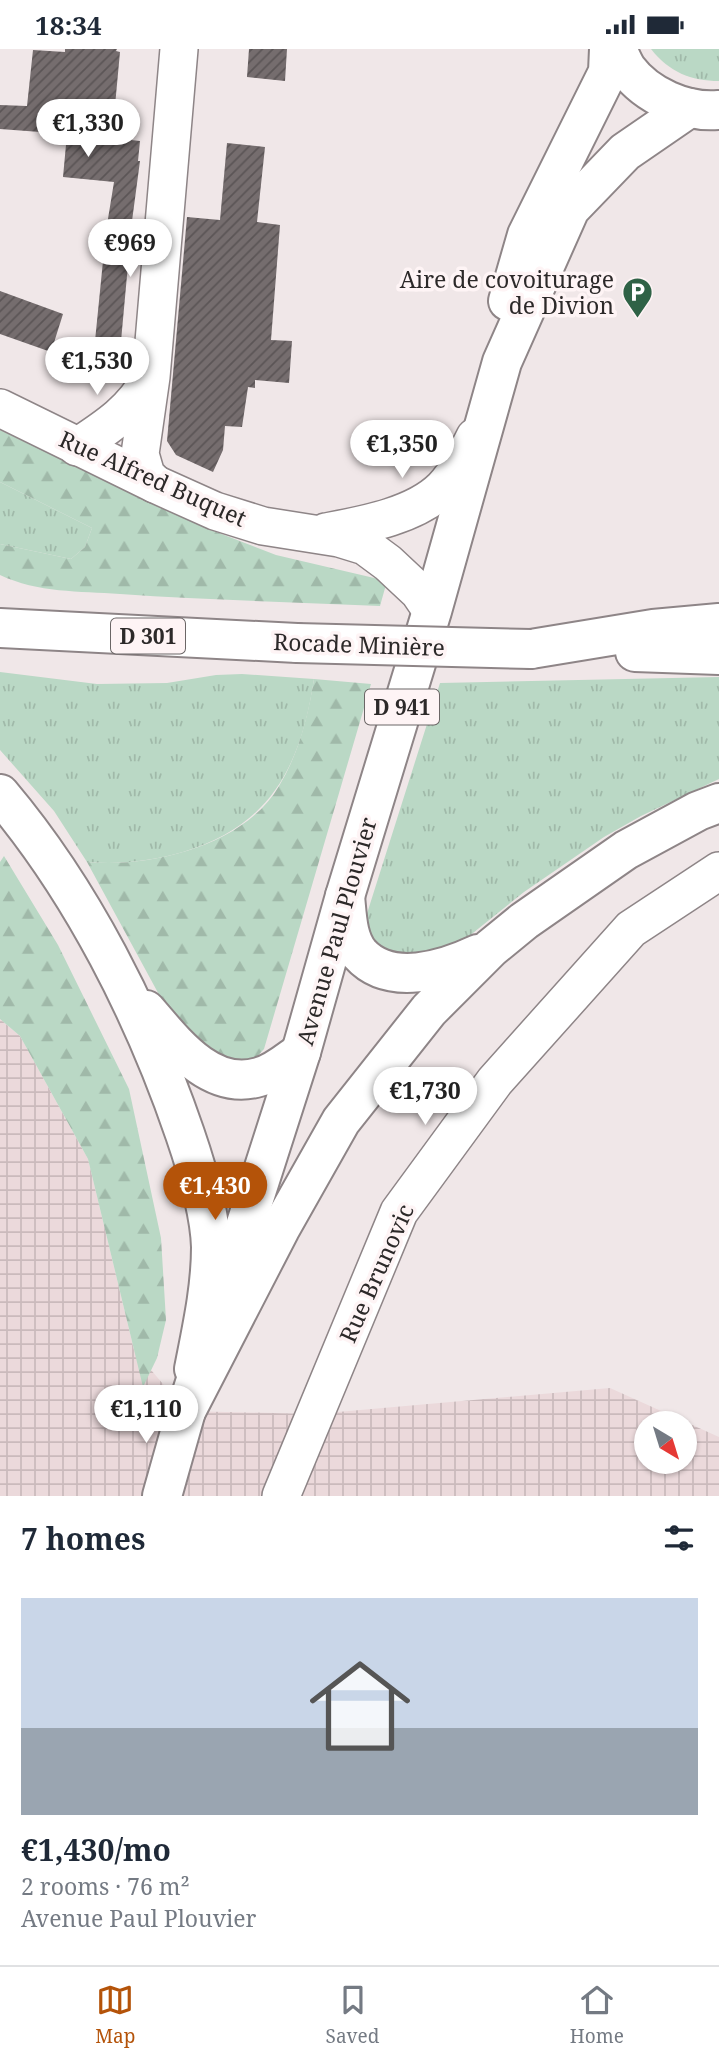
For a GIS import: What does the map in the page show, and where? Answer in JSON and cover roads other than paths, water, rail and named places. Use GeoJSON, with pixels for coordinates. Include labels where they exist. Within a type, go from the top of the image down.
{"type":"FeatureCollection","features":[{"type":"Feature","properties":{"kind":"main road","name":"Avenue Paul Plouvier"},"geometry":{"type":"LineString","coordinates":[[502,362],[505,311],[527,235],[608,72],[609,49]]}},
{"type":"Feature","properties":{"kind":"main road"},"geometry":{"type":"LineString","coordinates":[[617,49],[627,69],[655,94],[704,109]]}},
{"type":"Feature","properties":{"kind":"main road","name":"Avenue Paul Plouvier"},"geometry":{"type":"LineString","coordinates":[[162,1496],[186,1411],[301,1052],[345,896],[432,611],[502,362],[570,209],[625,152],[704,109]]}},
{"type":"Feature","properties":{"kind":"main road"},"geometry":{"type":"LineString","coordinates":[[531,649],[653,629],[719,624]]}},
{"type":"Feature","properties":{"kind":"main road","name":"Rocade Minière"},"geometry":{"type":"LineString","coordinates":[[0,628],[297,643],[719,655]]}},
{"type":"Feature","properties":{"kind":"main road"},"geometry":{"type":"LineString","coordinates":[[0,795],[50,858],[122,982],[173,1101],[198,1174],[211,1245],[208,1298],[186,1411]]}},
{"type":"Feature","properties":{"kind":"main road"},"geometry":{"type":"LineString","coordinates":[[186,1411],[280,1229],[341,1121],[429,1010],[491,948],[524,921],[626,850],[698,811],[719,803]]}},
{"type":"Feature","properties":{"kind":"main road"},"geometry":{"type":"LineString","coordinates":[[345,896],[349,930],[359,953],[377,966],[401,972],[433,971],[491,948]]}},
{"type":"Feature","properties":{"kind":"main road"},"geometry":{"type":"LineString","coordinates":[[122,982],[185,1055],[207,1069],[232,1078],[257,1078],[301,1052]]}},
{"type":"Feature","properties":{"kind":"street"},"geometry":{"type":"LineString","coordinates":[[155,484],[142,466],[140,454],[151,377],[179,49]]}},
{"type":"Feature","properties":{"kind":"street"},"geometry":{"type":"LineString","coordinates":[[77,447],[106,428],[133,405],[151,377]]}},
{"type":"Feature","properties":{"kind":"street","name":"Rue Alfred Buquet"},"geometry":{"type":"LineString","coordinates":[[0,408],[215,511],[263,526],[339,538],[365,546],[418,591],[432,611]]}},
{"type":"Feature","properties":{"kind":"street","name":"Rue Alfred Buquet"},"geometry":{"type":"LineString","coordinates":[[311,534],[368,524],[394,516],[441,490],[459,467],[486,416]]}},
{"type":"Feature","properties":{"kind":"street","name":"Rue Brunovic"},"geometry":{"type":"LineString","coordinates":[[281,1496],[398,1212],[495,1081],[631,929],[719,871]]}},
{"type":"Feature","properties":{"kind":"place","name":"Aire de covoiturage de Divion"},"geometry":{"type":"Point","coordinates":[637,319]}}]}
